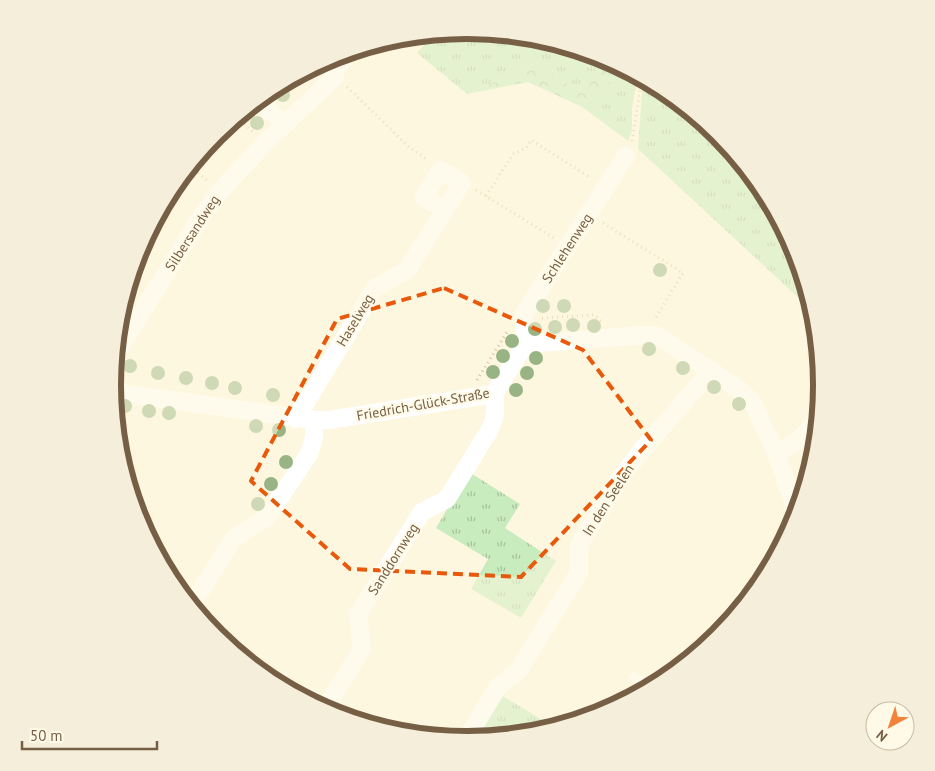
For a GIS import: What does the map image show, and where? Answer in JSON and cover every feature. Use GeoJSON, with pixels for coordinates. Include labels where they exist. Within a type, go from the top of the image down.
{"type":"FeatureCollection","features":[{"type":"Feature","properties":{"kind":"street","name":"Silbersandweg"},"geometry":{"type":"LineString","coordinates":[[124,341],[221,190],[266,142],[335,78]]}},
{"type":"Feature","properties":{"kind":"street"},"geometry":{"type":"LineString","coordinates":[[263,105],[285,124]]}},
{"type":"Feature","properties":{"kind":"street","name":"Schlehenweg"},"geometry":{"type":"LineString","coordinates":[[525,344],[524,314],[626,156]]}},
{"type":"Feature","properties":{"kind":"street"},"geometry":{"type":"LineString","coordinates":[[441,170],[424,197],[444,210]]}},
{"type":"Feature","properties":{"kind":"street","name":"Haselweg"},"geometry":{"type":"LineString","coordinates":[[296,419],[375,288],[407,270],[462,183],[441,170]]}},
{"type":"Feature","properties":{"kind":"street"},"geometry":{"type":"LineString","coordinates":[[525,344],[645,335],[658,336],[712,370],[740,390],[752,402],[776,453],[794,503]]}},
{"type":"Feature","properties":{"kind":"street","name":"Friedrich-Glück-Straße"},"geometry":{"type":"LineString","coordinates":[[121,393],[296,419],[329,420],[494,394],[525,344]]}},
{"type":"Feature","properties":{"kind":"street","name":"In den Seelen"},"geometry":{"type":"LineString","coordinates":[[470,732],[498,687],[519,670],[579,572],[579,545],[622,476],[642,450],[712,370]]}},
{"type":"Feature","properties":{"kind":"street","name":"Sanddornweg"},"geometry":{"type":"LineString","coordinates":[[328,703],[362,649],[358,614],[422,512],[447,499],[489,432],[495,421],[494,394]]}},
{"type":"Feature","properties":{"kind":"street"},"geometry":{"type":"LineString","coordinates":[[195,600],[233,539],[267,517],[309,454],[314,437],[314,420]]}},
{"type":"Feature","properties":{"kind":"street"},"geometry":{"type":"LineString","coordinates":[[776,453],[796,443],[812,427]]}},
{"type":"Feature","properties":{"kind":"lane"},"geometry":{"type":"LineString","coordinates":[[335,78],[350,59]]}},
{"type":"Feature","properties":{"kind":"lane"},"geometry":{"type":"LineString","coordinates":[[634,677],[644,684]]}},
{"type":"Feature","properties":{"kind":"path"},"geometry":{"type":"LineString","coordinates":[[626,156],[632,142],[641,85]]}},
{"type":"Feature","properties":{"kind":"path"},"geometry":{"type":"LineString","coordinates":[[358,97],[410,147],[441,170]]}},
{"type":"Feature","properties":{"kind":"path"},"geometry":{"type":"LineString","coordinates":[[554,238],[486,196],[513,154],[526,148],[531,140],[584,173]]}},
{"type":"Feature","properties":{"kind":"path"},"geometry":{"type":"LineString","coordinates":[[195,170],[221,190]]}},
{"type":"Feature","properties":{"kind":"path"},"geometry":{"type":"LineString","coordinates":[[589,214],[683,273],[645,335]]}},
{"type":"Feature","properties":{"kind":"path"},"geometry":{"type":"LineString","coordinates":[[465,398],[514,321],[524,320]]}},
{"type":"Feature","properties":{"kind":"highlighted area"},"geometry":{"type":"Polygon","coordinates":[[[444,288],[583,350],[651,440],[521,577],[350,569],[251,481],[337,319],[444,288]]]}},
{"type":"Feature","properties":{"kind":"green space"},"geometry":{"type":"Polygon","coordinates":[[[445,39],[490,39],[535,45],[579,57],[604,67],[578,92],[536,63],[467,94],[417,53],[425,44],[423,42],[445,39]]]}},
{"type":"Feature","properties":{"kind":"green space"},"geometry":{"type":"Polygon","coordinates":[[[536,63],[578,91],[604,67],[619,74],[582,107],[528,82],[467,94],[536,63]]]}},
{"type":"Feature","properties":{"kind":"green space"},"geometry":{"type":"Polygon","coordinates":[[[619,74],[637,83],[632,107],[632,130],[628,141],[582,107],[619,74]]]}},
{"type":"Feature","properties":{"kind":"green space"},"geometry":{"type":"Polygon","coordinates":[[[642,86],[679,110],[713,140],[743,174],[768,212],[788,253],[804,303],[638,149],[642,86]]]}},
{"type":"Feature","properties":{"kind":"green space"},"geometry":{"type":"Polygon","coordinates":[[[469,472],[520,504],[505,528],[556,561],[521,618],[471,589],[488,559],[436,528],[469,472]]]}},
{"type":"Feature","properties":{"kind":"green space"},"geometry":{"type":"Polygon","coordinates":[[[499,694],[547,723],[490,732],[476,732],[499,694]]]}}]}
